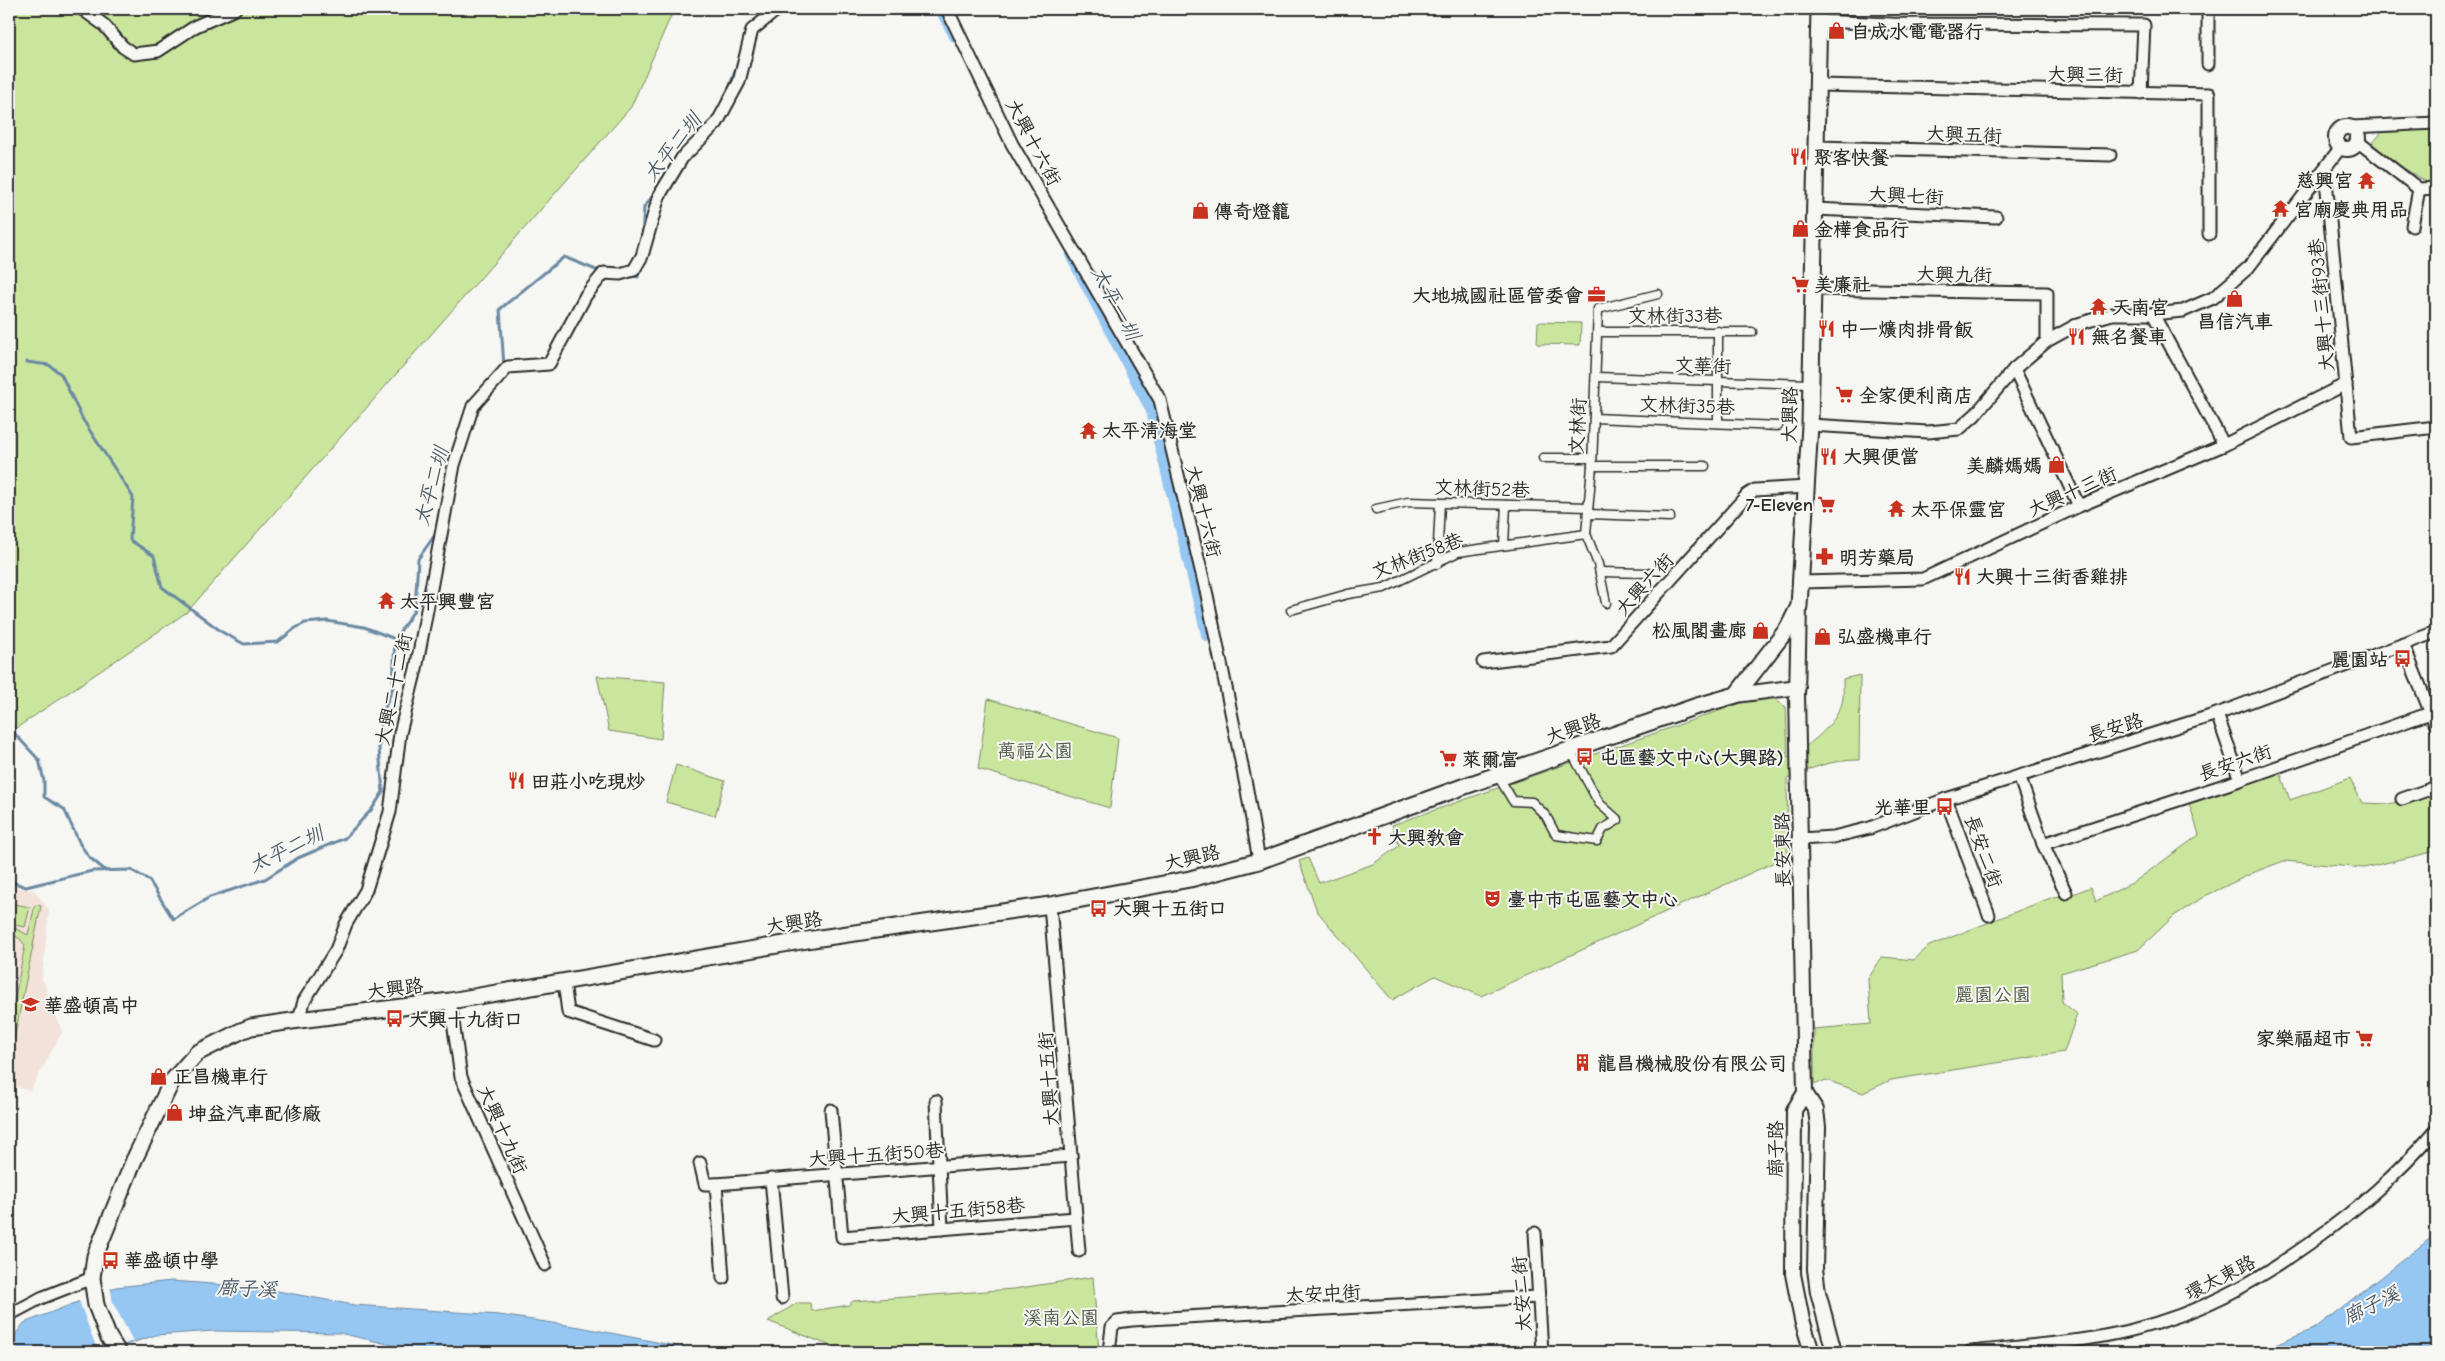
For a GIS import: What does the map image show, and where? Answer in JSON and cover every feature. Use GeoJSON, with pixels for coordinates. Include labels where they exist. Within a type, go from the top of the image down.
{"type":"FeatureCollection","features":[{"type":"Feature","properties":{"kind":"main road","name":"大興路"},"geometry":{"type":"LineString","coordinates":[[92,1282],[95,1256],[134,1160],[172,1081],[198,1053],[251,1027],[450,1001],[813,938],[1050,905],[1180,881],[1258,861],[1466,786],[1694,707],[1736,695],[1788,628],[1798,606],[1801,582],[1810,425],[1814,209],[1819,85],[1819,15]]}},
{"type":"Feature","properties":{"kind":"main road"},"geometry":{"type":"LineString","coordinates":[[92,1282],[103,1324],[118,1352]]}},
{"type":"Feature","properties":{"kind":"street"},"geometry":{"type":"LineString","coordinates":[[82,9],[104,25],[123,47],[134,54],[158,51],[196,26],[235,9]]}},
{"type":"Feature","properties":{"kind":"street","name":"大興二十二街"},"geometry":{"type":"LineString","coordinates":[[299,1020],[304,1001],[336,950],[346,924],[366,890],[390,812],[400,733],[416,669],[454,465],[473,406],[508,368],[549,364],[586,295],[604,273],[620,274],[634,270],[642,256],[660,196],[682,158],[717,123],[738,82],[752,30],[778,9]]}},
{"type":"Feature","properties":{"kind":"street","name":"大興十六街"},"geometry":{"type":"LineString","coordinates":[[947,9],[1012,144],[1160,400],[1207,595],[1247,790],[1258,861]]}},
{"type":"Feature","properties":{"kind":"street"},"geometry":{"type":"LineString","coordinates":[[2208,9],[2208,64]]}},
{"type":"Feature","properties":{"kind":"street"},"geometry":{"type":"LineString","coordinates":[[1819,15],[1892,24],[2144,25],[2141,93]]}},
{"type":"Feature","properties":{"kind":"street","name":"大興三街"},"geometry":{"type":"LineString","coordinates":[[1819,85],[2209,94],[2209,234]]}},
{"type":"Feature","properties":{"kind":"street"},"geometry":{"type":"LineString","coordinates":[[2358,141],[2350,148],[2341,147],[2336,142],[2336,133],[2344,127],[2436,124]]}},
{"type":"Feature","properties":{"kind":"street"},"geometry":{"type":"LineString","coordinates":[[2352,127],[2357,134],[2358,141],[2419,189],[2436,188]]}},
{"type":"Feature","properties":{"kind":"street","name":"大興五街"},"geometry":{"type":"LineString","coordinates":[[1817,147],[2110,156]]}},
{"type":"Feature","properties":{"kind":"street"},"geometry":{"type":"LineString","coordinates":[[1810,425],[1928,432],[1959,429],[1975,415],[2014,369],[2046,341],[2078,324],[2112,314],[2153,314],[2183,311],[2213,298],[2248,268],[2341,147]]}},
{"type":"Feature","properties":{"kind":"street","name":"大興十三街93巷"},"geometry":{"type":"LineString","coordinates":[[2325,170],[2351,437],[2436,427]]}},
{"type":"Feature","properties":{"kind":"street"},"geometry":{"type":"LineString","coordinates":[[2412,226],[2419,189]]}},
{"type":"Feature","properties":{"kind":"street","name":"大興七街"},"geometry":{"type":"LineString","coordinates":[[1814,209],[1996,217]]}},
{"type":"Feature","properties":{"kind":"street","name":"大興九街"},"geometry":{"type":"LineString","coordinates":[[1812,289],[2047,293],[2046,341]]}},
{"type":"Feature","properties":{"kind":"street","name":"文林街"},"geometry":{"type":"LineString","coordinates":[[1606,603],[1600,572],[1586,534],[1599,332],[1598,309],[1658,294]]}},
{"type":"Feature","properties":{"kind":"street"},"geometry":{"type":"LineString","coordinates":[[2153,314],[2224,444]]}},
{"type":"Feature","properties":{"kind":"street","name":"文林街33巷"},"geometry":{"type":"LineString","coordinates":[[1599,332],[1752,332]]}},
{"type":"Feature","properties":{"kind":"street"},"geometry":{"type":"LineString","coordinates":[[1718,332],[1718,423]]}},
{"type":"Feature","properties":{"kind":"street"},"geometry":{"type":"LineString","coordinates":[[2014,369],[2079,506]]}},
{"type":"Feature","properties":{"kind":"street","name":"文華街"},"geometry":{"type":"LineString","coordinates":[[1596,377],[1810,384]]}},
{"type":"Feature","properties":{"kind":"street","name":"大興十三街"},"geometry":{"type":"LineString","coordinates":[[1801,582],[1923,579],[2079,506],[2224,444],[2346,384]]}},
{"type":"Feature","properties":{"kind":"street","name":"文林街35巷"},"geometry":{"type":"LineString","coordinates":[[1594,418],[1778,426]]}},
{"type":"Feature","properties":{"kind":"street"},"geometry":{"type":"LineString","coordinates":[[1543,458],[1592,462],[1705,466]]}},
{"type":"Feature","properties":{"kind":"street","name":"大興六街"},"geometry":{"type":"LineString","coordinates":[[1484,662],[1611,646],[1747,495],[1756,490],[1807,487]]}},
{"type":"Feature","properties":{"kind":"street","name":"文林街52巷"},"geometry":{"type":"LineString","coordinates":[[1376,509],[1408,502],[1506,505],[1670,517]]}},
{"type":"Feature","properties":{"kind":"street"},"geometry":{"type":"LineString","coordinates":[[1437,564],[1440,503]]}},
{"type":"Feature","properties":{"kind":"street"},"geometry":{"type":"LineString","coordinates":[[1504,544],[1506,505]]}},
{"type":"Feature","properties":{"kind":"street","name":"文林街58巷"},"geometry":{"type":"LineString","coordinates":[[1291,610],[1348,594],[1384,588],[1437,564],[1458,552],[1504,544],[1586,534]]}},
{"type":"Feature","properties":{"kind":"street"},"geometry":{"type":"LineString","coordinates":[[1600,572],[1648,573]]}},
{"type":"Feature","properties":{"kind":"street","name":"長安東路"},"geometry":{"type":"LineString","coordinates":[[1798,606],[1805,1093]]}},
{"type":"Feature","properties":{"kind":"street","name":"長安路"},"geometry":{"type":"LineString","coordinates":[[1800,839],[1832,837],[1870,828],[1946,799],[2217,714],[2436,632]]}},
{"type":"Feature","properties":{"kind":"street"},"geometry":{"type":"LineString","coordinates":[[2403,644],[2434,711],[2436,726]]}},
{"type":"Feature","properties":{"kind":"street"},"geometry":{"type":"LineString","coordinates":[[1736,695],[1798,687]]}},
{"type":"Feature","properties":{"kind":"street","name":"長安六街"},"geometry":{"type":"LineString","coordinates":[[2043,844],[2240,780],[2434,711]]}},
{"type":"Feature","properties":{"kind":"street"},"geometry":{"type":"LineString","coordinates":[[2217,714],[2240,780]]}},
{"type":"Feature","properties":{"kind":"street"},"geometry":{"type":"LineString","coordinates":[[1573,755],[1600,803],[1618,820],[1603,829],[1597,841],[1556,835],[1546,816],[1532,802],[1513,801],[1501,781],[1573,755]]}},
{"type":"Feature","properties":{"kind":"street"},"geometry":{"type":"LineString","coordinates":[[2019,776],[2043,844],[2066,893]]}},
{"type":"Feature","properties":{"kind":"street"},"geometry":{"type":"LineString","coordinates":[[2402,799],[2436,787]]}},
{"type":"Feature","properties":{"kind":"street","name":"長安二街"},"geometry":{"type":"LineString","coordinates":[[1946,799],[1989,915]]}},
{"type":"Feature","properties":{"kind":"street","name":"大興十五街"},"geometry":{"type":"LineString","coordinates":[[1050,905],[1079,1251]]}},
{"type":"Feature","properties":{"kind":"street"},"geometry":{"type":"LineString","coordinates":[[564,982],[568,1012],[654,1040]]}},
{"type":"Feature","properties":{"kind":"street","name":"大興十九街"},"geometry":{"type":"LineString","coordinates":[[450,1001],[461,1077],[545,1265]]}},
{"type":"Feature","properties":{"kind":"street"},"geometry":{"type":"LineString","coordinates":[[1805,1093],[1816,1110],[1817,1119],[1815,1269],[1818,1292],[1834,1352]]}},
{"type":"Feature","properties":{"kind":"street","name":"廍子路"},"geometry":{"type":"LineString","coordinates":[[1805,1093],[1794,1110],[1792,1257],[1799,1305],[1812,1352]]}},
{"type":"Feature","properties":{"kind":"street"},"geometry":{"type":"LineString","coordinates":[[936,1101],[942,1229]]}},
{"type":"Feature","properties":{"kind":"street"},"geometry":{"type":"LineString","coordinates":[[831,1110],[837,1174]]}},
{"type":"Feature","properties":{"kind":"street","name":"環太東路"},"geometry":{"type":"LineString","coordinates":[[1970,1352],[2114,1334],[2189,1313],[2225,1297],[2260,1278],[2374,1195],[2436,1130]]}},
{"type":"Feature","properties":{"kind":"street","name":"大興十五街50巷"},"geometry":{"type":"LineString","coordinates":[[716,1184],[1072,1156]]}},
{"type":"Feature","properties":{"kind":"street"},"geometry":{"type":"LineString","coordinates":[[700,1163],[705,1184],[716,1184],[723,1278]]}},
{"type":"Feature","properties":{"kind":"street","name":"大興十五街58巷"},"geometry":{"type":"LineString","coordinates":[[837,1174],[842,1237],[1076,1218]]}},
{"type":"Feature","properties":{"kind":"street"},"geometry":{"type":"LineString","coordinates":[[771,1179],[782,1298]]}},
{"type":"Feature","properties":{"kind":"street","name":"太安二街"},"geometry":{"type":"LineString","coordinates":[[1535,1233],[1542,1352]]}},
{"type":"Feature","properties":{"kind":"street"},"geometry":{"type":"LineString","coordinates":[[9,1315],[41,1298],[92,1282]]}},
{"type":"Feature","properties":{"kind":"street","name":"太安中街"},"geometry":{"type":"LineString","coordinates":[[1110,1352],[1112,1326],[1117,1322],[1132,1320],[1538,1297]]}},
{"type":"Feature","properties":{"kind":"shaded area","name":"華盛頓高中"},"geometry":{"type":"Polygon","coordinates":[[[9,886],[35,891],[49,910],[42,978],[62,1032],[30,1091],[13,1086],[9,1117],[9,886]]]}},
{"type":"Feature","properties":{"kind":"green space"},"geometry":{"type":"Polygon","coordinates":[[[9,9],[674,9],[631,107],[187,612],[9,733],[9,9]]]}},
{"type":"Feature","properties":{"kind":"green space"},"geometry":{"type":"Polygon","coordinates":[[[2436,126],[2436,183],[2430,184],[2369,147],[2386,128],[2436,126]]]}},
{"type":"Feature","properties":{"kind":"green space"},"geometry":{"type":"Polygon","coordinates":[[[1538,322],[1581,323],[1580,345],[1537,344],[1538,322]]]}},
{"type":"Feature","properties":{"kind":"green space"},"geometry":{"type":"Polygon","coordinates":[[[1860,675],[1859,760],[1840,761],[1822,765],[1787,779],[1788,856],[1481,996],[1435,976],[1392,1000],[1317,911],[1299,861],[1308,858],[1319,883],[1373,864],[1399,846],[1392,825],[1767,694],[1786,707],[1788,757],[1812,741],[1834,720],[1842,703],[1843,679],[1860,675]]]}},
{"type":"Feature","properties":{"kind":"green space"},"geometry":{"type":"Polygon","coordinates":[[[597,676],[665,682],[661,739],[609,731],[597,676]]]}},
{"type":"Feature","properties":{"kind":"green space","name":"萬福公園"},"geometry":{"type":"Polygon","coordinates":[[[988,699],[1118,738],[1110,808],[978,769],[988,699]]]}},
{"type":"Feature","properties":{"kind":"green space"},"geometry":{"type":"Polygon","coordinates":[[[676,765],[725,781],[715,816],[666,802],[676,765]]]}},
{"type":"Feature","properties":{"kind":"green space","name":"麗園公園"},"geometry":{"type":"Polygon","coordinates":[[[2280,772],[2290,800],[2350,778],[2362,803],[2389,804],[2436,791],[2436,851],[2364,868],[2284,861],[2257,871],[2205,896],[2174,916],[2138,950],[2061,973],[2062,1002],[2077,1014],[2064,1052],[1891,1080],[1863,1093],[1826,1080],[1814,1085],[1814,1029],[1871,1024],[1868,979],[1882,957],[1914,960],[1929,946],[2053,897],[2068,896],[2091,887],[2096,901],[2134,882],[2199,835],[2189,803],[2280,772]]]}},
{"type":"Feature","properties":{"kind":"green space"},"geometry":{"type":"Polygon","coordinates":[[[9,903],[30,907],[25,927],[9,924],[9,903]]]}},
{"type":"Feature","properties":{"kind":"green space"},"geometry":{"type":"Polygon","coordinates":[[[35,905],[41,906],[14,1040],[9,1039],[9,1018],[12,1013],[25,945],[20,939],[9,932],[9,925],[28,935],[35,905]]]}},
{"type":"Feature","properties":{"kind":"green space","name":"溪南公園"},"geometry":{"type":"Polygon","coordinates":[[[1093,1277],[1099,1352],[846,1352],[768,1321],[797,1303],[810,1303],[812,1311],[849,1305],[853,1301],[1013,1289],[1093,1277]]]}},
{"type":"Feature","properties":{"kind":"water","name":"廍子溪"},"geometry":{"type":"Polygon","coordinates":[[[2436,1234],[2436,1351],[2258,1352],[2314,1329],[2436,1234]]]}},
{"type":"Feature","properties":{"kind":"water","name":"廍子溪"},"geometry":{"type":"Polygon","coordinates":[[[171,1281],[255,1287],[354,1305],[499,1315],[580,1327],[707,1352],[423,1352],[339,1333],[214,1331],[156,1335],[104,1352],[9,1352],[9,1343],[24,1323],[116,1287],[171,1281]]]}},
{"type":"Feature","properties":{"kind":"pier"},"geometry":{"type":"Polygon","coordinates":[[[110,1286],[113,1303],[133,1341],[98,1352],[78,1298],[110,1286]]]}},
{"type":"Feature","properties":{"kind":"waterway","name":"太平一圳"},"geometry":{"type":"LineString","coordinates":[[940,9],[955,37]]}},
{"type":"Feature","properties":{"kind":"waterway","name":"太平二圳"},"geometry":{"type":"LineString","coordinates":[[727,94],[739,60]]}},
{"type":"Feature","properties":{"kind":"waterway","name":"太平二圳"},"geometry":{"type":"LineString","coordinates":[[642,237],[644,207],[656,192]]}},
{"type":"Feature","properties":{"kind":"waterway","name":"太平一圳"},"geometry":{"type":"LineString","coordinates":[[1071,256],[1151,410],[1207,636]]}},
{"type":"Feature","properties":{"kind":"waterway","name":"太平二圳"},"geometry":{"type":"LineString","coordinates":[[504,367],[500,309],[564,257],[596,270],[603,269]]}},
{"type":"Feature","properties":{"kind":"waterway","name":"太平二圳"},"geometry":{"type":"LineString","coordinates":[[632,275],[638,277],[639,270]]}},
{"type":"Feature","properties":{"kind":"waterway"},"geometry":{"type":"LineString","coordinates":[[27,362],[49,365],[61,374],[83,420],[133,497],[130,540],[154,556],[162,587],[222,632],[244,644],[278,642],[305,623],[327,621],[364,627],[395,639]]}},
{"type":"Feature","properties":{"kind":"waterway","name":"太平二圳"},"geometry":{"type":"LineString","coordinates":[[477,395],[485,384]]}},
{"type":"Feature","properties":{"kind":"waterway","name":"太平二圳"},"geometry":{"type":"LineString","coordinates":[[460,428],[466,413]]}},
{"type":"Feature","properties":{"kind":"waterway","name":"太平二圳"},"geometry":{"type":"LineString","coordinates":[[9,881],[26,887],[92,871],[131,870],[149,880],[173,919],[210,897],[265,879],[298,858],[345,838],[372,809],[383,792],[379,749],[381,718],[393,687],[395,639],[415,609],[418,559],[437,532]]}},
{"type":"Feature","properties":{"kind":"waterway"},"geometry":{"type":"LineString","coordinates":[[9,705],[15,734],[39,760],[44,781],[44,797],[64,809],[80,844],[89,857],[106,871]]}},
{"type":"Feature","properties":{"kind":"place","name":"自成水電電器行"},"geometry":{"type":"Point","coordinates":[1837,31]}},
{"type":"Feature","properties":{"kind":"place","name":"聚客快餐"},"geometry":{"type":"Point","coordinates":[1799,157]}},
{"type":"Feature","properties":{"kind":"place","name":"慈興宮"},"geometry":{"type":"Point","coordinates":[2367,180]}},
{"type":"Feature","properties":{"kind":"place","name":"宮廟慶典用品"},"geometry":{"type":"Point","coordinates":[2280,209]}},
{"type":"Feature","properties":{"kind":"place","name":"傳奇燈籠"},"geometry":{"type":"Point","coordinates":[1200,211]}},
{"type":"Feature","properties":{"kind":"place","name":"金樺食品行"},"geometry":{"type":"Point","coordinates":[1800,229]}},
{"type":"Feature","properties":{"kind":"place","name":"美廉社"},"geometry":{"type":"Point","coordinates":[1800,284]}},
{"type":"Feature","properties":{"kind":"place","name":"大地城國社區管委會"},"geometry":{"type":"Point","coordinates":[1597,295]}},
{"type":"Feature","properties":{"kind":"place","name":"昌信汽車"},"geometry":{"type":"Point","coordinates":[2235,298]}},
{"type":"Feature","properties":{"kind":"place","name":"天南宮"},"geometry":{"type":"Point","coordinates":[2098,307]}},
{"type":"Feature","properties":{"kind":"place","name":"中一爌肉排骨飯"},"geometry":{"type":"Point","coordinates":[1826,329]}},
{"type":"Feature","properties":{"kind":"place","name":"無名餐車"},"geometry":{"type":"Point","coordinates":[2077,336]}},
{"type":"Feature","properties":{"kind":"place","name":"全家便利商店"},"geometry":{"type":"Point","coordinates":[1845,395]}},
{"type":"Feature","properties":{"kind":"place","name":"太平清海堂"},"geometry":{"type":"Point","coordinates":[1088,430]}},
{"type":"Feature","properties":{"kind":"place","name":"大興便當"},"geometry":{"type":"Point","coordinates":[1829,456]}},
{"type":"Feature","properties":{"kind":"place","name":"美麟媽媽"},"geometry":{"type":"Point","coordinates":[2056,465]}},
{"type":"Feature","properties":{"kind":"place","name":"7-Eleven"},"geometry":{"type":"Point","coordinates":[1827,504]}},
{"type":"Feature","properties":{"kind":"place","name":"太平保靈宮"},"geometry":{"type":"Point","coordinates":[1897,509]}},
{"type":"Feature","properties":{"kind":"place","name":"明芳藥局"},"geometry":{"type":"Point","coordinates":[1825,557]}},
{"type":"Feature","properties":{"kind":"place","name":"大興十三街香雞排"},"geometry":{"type":"Point","coordinates":[1962,576]}},
{"type":"Feature","properties":{"kind":"place","name":"太平興豐宮"},"geometry":{"type":"Point","coordinates":[386,601]}},
{"type":"Feature","properties":{"kind":"place","name":"松風閣畫廊"},"geometry":{"type":"Point","coordinates":[1761,630]}},
{"type":"Feature","properties":{"kind":"place","name":"弘盛機車行"},"geometry":{"type":"Point","coordinates":[1823,636]}},
{"type":"Feature","properties":{"kind":"place","name":"麗園站"},"geometry":{"type":"Point","coordinates":[2402,659]}},
{"type":"Feature","properties":{"kind":"place","name":"屯區藝文中心(大興路)"},"geometry":{"type":"Point","coordinates":[1585,757]}},
{"type":"Feature","properties":{"kind":"place","name":"萊爾富"},"geometry":{"type":"Point","coordinates":[1448,759]}},
{"type":"Feature","properties":{"kind":"place","name":"田莊小吃現炒"},"geometry":{"type":"Point","coordinates":[517,781]}},
{"type":"Feature","properties":{"kind":"place","name":"光華里"},"geometry":{"type":"Point","coordinates":[1945,807]}},
{"type":"Feature","properties":{"kind":"place","name":"大興教會"},"geometry":{"type":"Point","coordinates":[1374,837]}},
{"type":"Feature","properties":{"kind":"place","name":"臺中市屯區藝文中心"},"geometry":{"type":"Point","coordinates":[1493,899]}},
{"type":"Feature","properties":{"kind":"place","name":"大興十五街口"},"geometry":{"type":"Point","coordinates":[1099,908]}},
{"type":"Feature","properties":{"kind":"place","name":"華盛頓高中"},"geometry":{"type":"Point","coordinates":[30,1005]}},
{"type":"Feature","properties":{"kind":"place","name":"大興十九街口"},"geometry":{"type":"Point","coordinates":[395,1019]}},
{"type":"Feature","properties":{"kind":"place","name":"家樂福超市"},"geometry":{"type":"Point","coordinates":[2365,1038]}},
{"type":"Feature","properties":{"kind":"place","name":"龍昌機械股份有限公司"},"geometry":{"type":"Point","coordinates":[1583,1063]}},
{"type":"Feature","properties":{"kind":"place","name":"正昌機車行"},"geometry":{"type":"Point","coordinates":[159,1076]}},
{"type":"Feature","properties":{"kind":"place","name":"坤益汽車配修廠"},"geometry":{"type":"Point","coordinates":[174,1113]}},
{"type":"Feature","properties":{"kind":"place","name":"華盛頓中學"},"geometry":{"type":"Point","coordinates":[110,1260]}}]}
